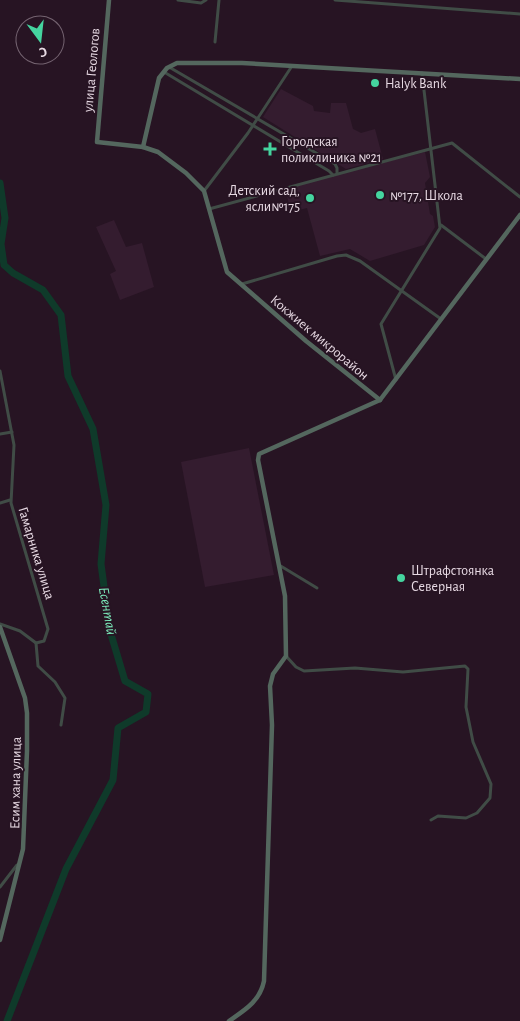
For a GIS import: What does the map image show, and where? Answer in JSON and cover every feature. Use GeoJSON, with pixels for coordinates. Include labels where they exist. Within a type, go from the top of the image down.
{"type":"FeatureCollection","features":[{"type":"Feature","properties":{"kind":"street","name":"улица Геологов"},"geometry":{"type":"LineString","coordinates":[[97,142],[109,0]]}},
{"type":"Feature","properties":{"kind":"street"},"geometry":{"type":"LineString","coordinates":[[178,0],[205,1]]}},
{"type":"Feature","properties":{"kind":"street"},"geometry":{"type":"LineString","coordinates":[[215,42],[219,0]]}},
{"type":"Feature","properties":{"kind":"street"},"geometry":{"type":"LineString","coordinates":[[335,0],[520,14]]}},
{"type":"Feature","properties":{"kind":"street"},"geometry":{"type":"LineString","coordinates":[[430,0],[430,6]]}},
{"type":"Feature","properties":{"kind":"street"},"geometry":{"type":"LineString","coordinates":[[143,147],[152,98],[158,78],[169,67],[177,63],[292,66],[520,79]]}},
{"type":"Feature","properties":{"kind":"street"},"geometry":{"type":"LineString","coordinates":[[204,192],[254,124],[292,66]]}},
{"type":"Feature","properties":{"kind":"street"},"geometry":{"type":"LineString","coordinates":[[169,67],[335,164],[337,168],[335,174]]}},
{"type":"Feature","properties":{"kind":"street"},"geometry":{"type":"LineString","coordinates":[[164,72],[335,174]]}},
{"type":"Feature","properties":{"kind":"street"},"geometry":{"type":"LineString","coordinates":[[396,380],[381,324],[440,225],[422,73]]}},
{"type":"Feature","properties":{"kind":"street","name":"Кокжиек микрорайон"},"geometry":{"type":"LineString","coordinates":[[97,142],[143,147],[158,152],[186,174],[204,192],[223,264],[227,272],[306,342],[380,400]]}},
{"type":"Feature","properties":{"kind":"street"},"geometry":{"type":"LineString","coordinates":[[209,209],[430,148],[455,143],[520,197]]}},
{"type":"Feature","properties":{"kind":"street"},"geometry":{"type":"LineString","coordinates":[[229,1021],[256,1001],[263,989],[272,725],[270,686],[273,674],[286,656],[285,596],[258,460],[259,454],[380,400],[520,215]]}},
{"type":"Feature","properties":{"kind":"street"},"geometry":{"type":"LineString","coordinates":[[440,225],[486,259]]}},
{"type":"Feature","properties":{"kind":"street"},"geometry":{"type":"LineString","coordinates":[[240,285],[328,258],[346,255],[360,261],[442,319]]}},
{"type":"Feature","properties":{"kind":"street","name":"Гамарника улица"},"geometry":{"type":"LineString","coordinates":[[0,371],[12,432],[14,458],[10,500],[48,629],[44,642],[36,643]]}},
{"type":"Feature","properties":{"kind":"street"},"geometry":{"type":"LineString","coordinates":[[0,434],[12,432]]}},
{"type":"Feature","properties":{"kind":"street"},"geometry":{"type":"LineString","coordinates":[[0,503],[10,500]]}},
{"type":"Feature","properties":{"kind":"street"},"geometry":{"type":"LineString","coordinates":[[278,565],[317,588]]}},
{"type":"Feature","properties":{"kind":"street"},"geometry":{"type":"LineString","coordinates":[[0,625],[20,631],[36,643],[38,666],[55,682],[65,698],[61,725]]}},
{"type":"Feature","properties":{"kind":"street","name":"Есим хана улица"},"geometry":{"type":"LineString","coordinates":[[0,625],[21,684],[27,714],[25,830],[21,860],[0,940]]}},
{"type":"Feature","properties":{"kind":"street"},"geometry":{"type":"LineString","coordinates":[[286,656],[296,667],[304,671],[355,668],[403,672],[465,666],[468,669],[466,707],[473,742],[491,784],[490,798],[477,813],[466,818],[438,816],[431,820]]}},
{"type":"Feature","properties":{"kind":"street"},"geometry":{"type":"LineString","coordinates":[[0,887],[21,860]]}},
{"type":"Feature","properties":{"kind":"shaded area"},"geometry":{"type":"Polygon","coordinates":[[[281,89],[313,106],[314,111],[330,113],[331,103],[346,103],[353,129],[361,133],[375,129],[383,159],[346,169],[263,117],[281,89]]]}},
{"type":"Feature","properties":{"kind":"shaded area","name":"№177, Школа"},"geometry":{"type":"Polygon","coordinates":[[[425,152],[430,177],[425,183],[430,214],[433,216],[435,227],[424,245],[370,261],[350,249],[320,256],[307,208],[291,212],[285,188],[425,152]]]}},
{"type":"Feature","properties":{"kind":"shaded area"},"geometry":{"type":"Polygon","coordinates":[[[114,220],[126,247],[142,243],[154,287],[120,300],[110,274],[116,271],[96,227],[114,220]]]}},
{"type":"Feature","properties":{"kind":"shaded area"},"geometry":{"type":"Polygon","coordinates":[[[249,448],[274,575],[205,587],[181,462],[249,448]]]}},
{"type":"Feature","properties":{"kind":"waterway","name":"Есентай"},"geometry":{"type":"LineString","coordinates":[[0,183],[5,218],[1,244],[4,265],[13,273],[43,290],[61,315],[68,376],[93,429],[106,505],[101,564],[110,631],[125,681],[148,694],[146,712],[118,728],[113,780],[66,869],[7,1021]]}},
{"type":"Feature","properties":{"kind":"place","name":"Halyk Bank"},"geometry":{"type":"Point","coordinates":[375,83]}},
{"type":"Feature","properties":{"kind":"place","name":"Городская поликлиника №21"},"geometry":{"type":"Point","coordinates":[270,149]}},
{"type":"Feature","properties":{"kind":"place","name":"№177, Школа"},"geometry":{"type":"Point","coordinates":[380,195]}},
{"type":"Feature","properties":{"kind":"place","name":"Детский сад, ясли№175"},"geometry":{"type":"Point","coordinates":[310,198]}},
{"type":"Feature","properties":{"kind":"place","name":"Штрафстоянка Северная"},"geometry":{"type":"Point","coordinates":[401,578]}}]}
